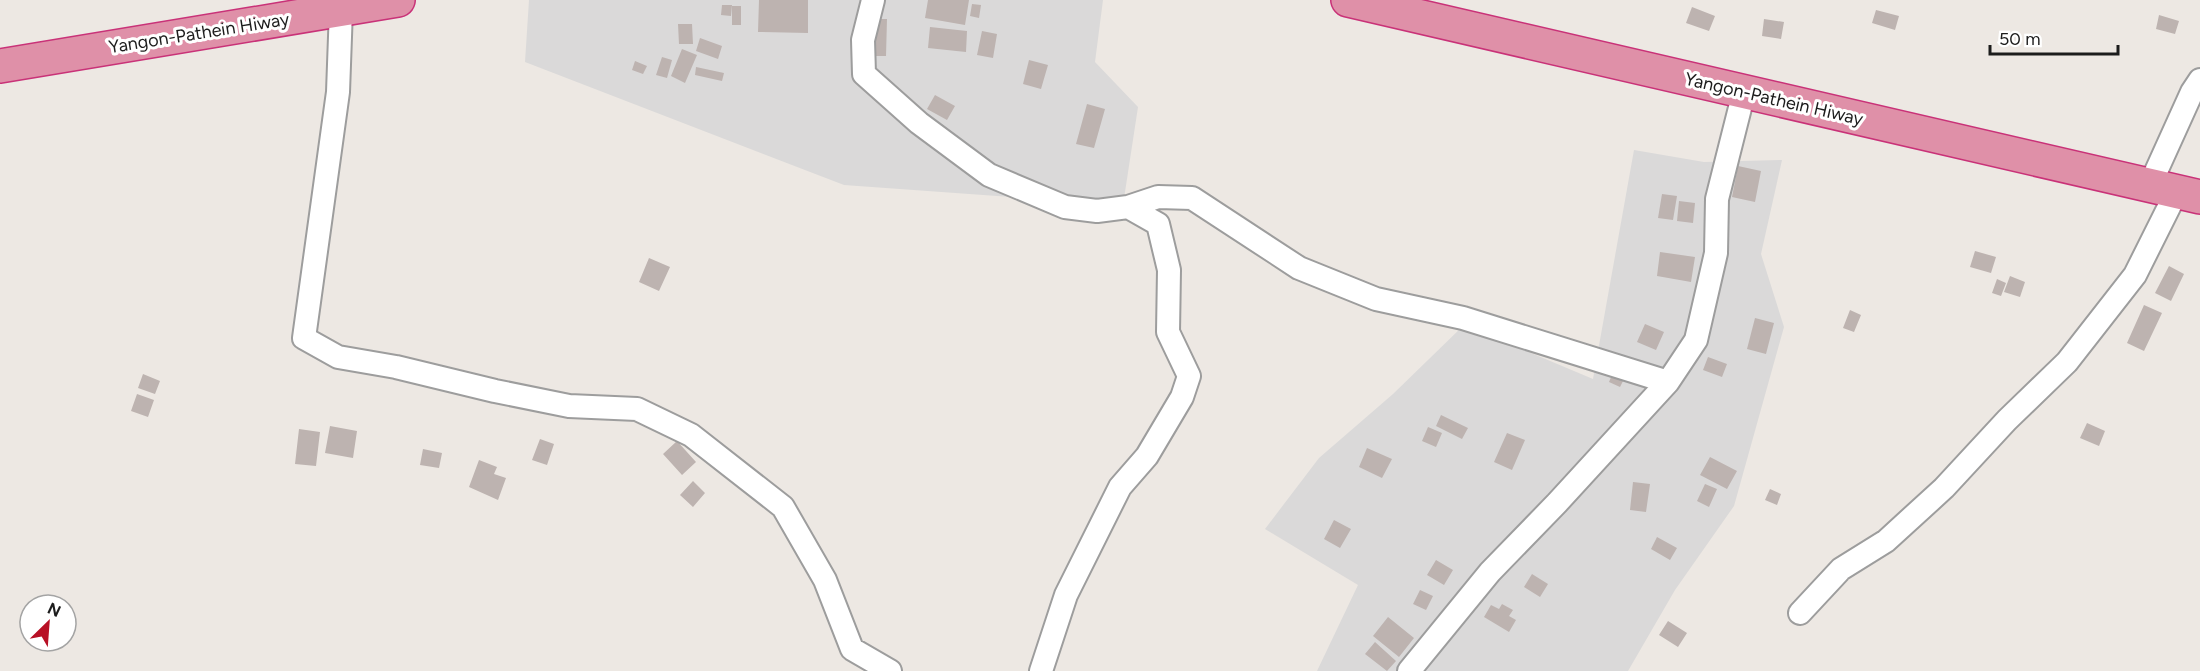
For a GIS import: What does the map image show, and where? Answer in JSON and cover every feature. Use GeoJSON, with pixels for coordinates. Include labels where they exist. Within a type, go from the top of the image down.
{"type":"FeatureCollection","features":[{"type":"Feature","properties":{"kind":"highway","name":"Yangon-Pathein Hiway"},"geometry":{"type":"LineString","coordinates":[[0,66],[398,0]]}},
{"type":"Feature","properties":{"kind":"highway","name":"Yangon-Pathein Hiway"},"geometry":{"type":"LineString","coordinates":[[1348,0],[2175,192]]}},
{"type":"Feature","properties":{"kind":"street"},"geometry":{"type":"LineString","coordinates":[[873,0],[863,40],[864,74],[919,123],[989,175],[1065,207],[1097,211],[1128,207],[1158,197],[1192,198],[1299,268],[1376,299],[1463,318],[1668,382]]}},
{"type":"Feature","properties":{"kind":"street"},"geometry":{"type":"LineString","coordinates":[[341,9],[338,92],[304,338],[338,357],[396,367],[495,391],[569,406],[637,409],[691,435],[783,507],[825,580],[852,649],[890,671]]}},
{"type":"Feature","properties":{"kind":"street"},"geometry":{"type":"LineString","coordinates":[[1800,613],[1841,569],[1886,541],[1944,488],[2007,420],[2067,362],[2134,275],[2175,192],[2192,92],[2200,80]]}},
{"type":"Feature","properties":{"kind":"street"},"geometry":{"type":"LineString","coordinates":[[1409,671],[1490,572],[1668,382],[1696,340],[1716,253],[1718,199],[1744,93]]}},
{"type":"Feature","properties":{"kind":"street"},"geometry":{"type":"LineString","coordinates":[[1041,671],[1066,595],[1120,487],[1147,456],[1182,397],[1189,376],[1168,332],[1169,270],[1158,224],[1128,207]]}},
{"type":"Feature","properties":{"kind":"shaded area"},"geometry":{"type":"Polygon","coordinates":[[[529,0],[1103,0],[1095,62],[1138,107],[1123,205],[844,185],[525,62],[529,0]]]}},
{"type":"Feature","properties":{"kind":"shaded area"},"geometry":{"type":"Polygon","coordinates":[[[1634,150],[1704,162],[1782,160],[1761,254],[1784,327],[1734,506],[1675,590],[1628,671],[1317,671],[1358,585],[1265,529],[1319,458],[1393,394],[1464,325],[1593,379],[1634,150]]]}},
{"type":"Feature","properties":{"kind":"building"},"geometry":{"type":"Polygon","coordinates":[[[759,0],[808,0],[808,33],[758,32],[759,0]]]}},
{"type":"Feature","properties":{"kind":"building"},"geometry":{"type":"Polygon","coordinates":[[[928,0],[969,0],[965,25],[925,18],[928,0]]]}},
{"type":"Feature","properties":{"kind":"building"},"geometry":{"type":"Polygon","coordinates":[[[972,4],[981,5],[979,18],[970,16],[972,4]]]}},
{"type":"Feature","properties":{"kind":"building"},"geometry":{"type":"Polygon","coordinates":[[[722,5],[732,5],[731,16],[721,15],[722,5]]]}},
{"type":"Feature","properties":{"kind":"building"},"geometry":{"type":"Polygon","coordinates":[[[732,6],[741,6],[741,25],[732,25],[732,6]]]}},
{"type":"Feature","properties":{"kind":"building"},"geometry":{"type":"Polygon","coordinates":[[[1692,7],[1715,16],[1709,31],[1686,23],[1692,7]]]}},
{"type":"Feature","properties":{"kind":"building"},"geometry":{"type":"Polygon","coordinates":[[[1876,10],[1899,16],[1895,30],[1872,23],[1876,10]]]}},
{"type":"Feature","properties":{"kind":"building"},"geometry":{"type":"Polygon","coordinates":[[[2159,15],[2179,21],[2175,34],[2156,29],[2159,15]]]}},
{"type":"Feature","properties":{"kind":"building"},"geometry":{"type":"Polygon","coordinates":[[[872,19],[887,19],[886,56],[871,56],[872,19]]]}},
{"type":"Feature","properties":{"kind":"building"},"geometry":{"type":"Polygon","coordinates":[[[1764,19],[1784,22],[1781,39],[1762,36],[1764,19]]]}},
{"type":"Feature","properties":{"kind":"building"},"geometry":{"type":"Polygon","coordinates":[[[678,24],[692,24],[693,44],[679,44],[678,24]]]}},
{"type":"Feature","properties":{"kind":"building"},"geometry":{"type":"Polygon","coordinates":[[[930,27],[967,31],[966,52],[928,48],[930,27]]]}},
{"type":"Feature","properties":{"kind":"building"},"geometry":{"type":"Polygon","coordinates":[[[982,31],[997,34],[993,58],[977,55],[982,31]]]}},
{"type":"Feature","properties":{"kind":"building"},"geometry":{"type":"Polygon","coordinates":[[[700,38],[722,46],[718,59],[696,51],[700,38]]]}},
{"type":"Feature","properties":{"kind":"building"},"geometry":{"type":"Polygon","coordinates":[[[682,49],[697,55],[685,83],[671,76],[682,49]]]}},
{"type":"Feature","properties":{"kind":"building"},"geometry":{"type":"Polygon","coordinates":[[[662,57],[672,60],[667,78],[656,75],[662,57]]]}},
{"type":"Feature","properties":{"kind":"building"},"geometry":{"type":"Polygon","coordinates":[[[1029,60],[1048,65],[1041,89],[1023,84],[1029,60]]]}},
{"type":"Feature","properties":{"kind":"building"},"geometry":{"type":"Polygon","coordinates":[[[635,61],[647,66],[643,74],[632,70],[635,61]]]}},
{"type":"Feature","properties":{"kind":"building"},"geometry":{"type":"Polygon","coordinates":[[[696,67],[724,73],[722,81],[695,75],[696,67]]]}},
{"type":"Feature","properties":{"kind":"building"},"geometry":{"type":"Polygon","coordinates":[[[935,95],[955,106],[947,120],[927,109],[935,95]]]}},
{"type":"Feature","properties":{"kind":"building"},"geometry":{"type":"Polygon","coordinates":[[[1087,104],[1105,109],[1094,148],[1076,144],[1087,104]]]}},
{"type":"Feature","properties":{"kind":"building"},"geometry":{"type":"Polygon","coordinates":[[[1738,166],[1761,171],[1755,202],[1732,197],[1738,166]]]}},
{"type":"Feature","properties":{"kind":"building"},"geometry":{"type":"Polygon","coordinates":[[[1662,194],[1677,196],[1673,220],[1658,218],[1662,194]]]}},
{"type":"Feature","properties":{"kind":"building"},"geometry":{"type":"Polygon","coordinates":[[[1679,201],[1695,203],[1693,223],[1677,221],[1679,201]]]}},
{"type":"Feature","properties":{"kind":"building"},"geometry":{"type":"Polygon","coordinates":[[[1975,251],[1996,257],[1991,273],[1970,267],[1975,251]]]}},
{"type":"Feature","properties":{"kind":"building"},"geometry":{"type":"Polygon","coordinates":[[[1660,252],[1695,257],[1691,282],[1657,276],[1660,252]]]}},
{"type":"Feature","properties":{"kind":"building"},"geometry":{"type":"Polygon","coordinates":[[[649,258],[670,267],[659,291],[639,282],[649,258]]]}},
{"type":"Feature","properties":{"kind":"building"},"geometry":{"type":"Polygon","coordinates":[[[2169,266],[2184,274],[2171,301],[2155,293],[2169,266]]]}},
{"type":"Feature","properties":{"kind":"building"},"geometry":{"type":"Polygon","coordinates":[[[2010,276],[2025,282],[2020,297],[2004,292],[2010,276]]]}},
{"type":"Feature","properties":{"kind":"building"},"geometry":{"type":"Polygon","coordinates":[[[1997,279],[2006,283],[2001,296],[1992,293],[1997,279]]]}},
{"type":"Feature","properties":{"kind":"building"},"geometry":{"type":"Polygon","coordinates":[[[2144,305],[2162,313],[2144,351],[2127,343],[2144,305]]]}},
{"type":"Feature","properties":{"kind":"building"},"geometry":{"type":"Polygon","coordinates":[[[1850,310],[1861,315],[1854,332],[1843,328],[1850,310]]]}},
{"type":"Feature","properties":{"kind":"building"},"geometry":{"type":"Polygon","coordinates":[[[1755,318],[1774,323],[1766,354],[1747,349],[1755,318]]]}},
{"type":"Feature","properties":{"kind":"building"},"geometry":{"type":"Polygon","coordinates":[[[1645,324],[1664,332],[1656,350],[1637,342],[1645,324]]]}},
{"type":"Feature","properties":{"kind":"building"},"geometry":{"type":"Polygon","coordinates":[[[1708,357],[1727,364],[1722,377],[1703,370],[1708,357]]]}},
{"type":"Feature","properties":{"kind":"building"},"geometry":{"type":"Polygon","coordinates":[[[1614,370],[1626,375],[1620,387],[1609,382],[1614,370]]]}},
{"type":"Feature","properties":{"kind":"building"},"geometry":{"type":"Polygon","coordinates":[[[143,374],[160,381],[155,394],[138,388],[143,374]]]}},
{"type":"Feature","properties":{"kind":"building"},"geometry":{"type":"Polygon","coordinates":[[[137,394],[154,400],[148,417],[131,411],[137,394]]]}},
{"type":"Feature","properties":{"kind":"building"},"geometry":{"type":"Polygon","coordinates":[[[1441,415],[1468,428],[1462,439],[1436,426],[1441,415]]]}},
{"type":"Feature","properties":{"kind":"building"},"geometry":{"type":"Polygon","coordinates":[[[2087,423],[2105,431],[2099,446],[2080,438],[2087,423]]]}},
{"type":"Feature","properties":{"kind":"building"},"geometry":{"type":"Polygon","coordinates":[[[330,426],[357,431],[353,458],[325,453],[330,426]]]}},
{"type":"Feature","properties":{"kind":"building"},"geometry":{"type":"Polygon","coordinates":[[[1428,427],[1442,433],[1436,447],[1422,441],[1428,427]]]}},
{"type":"Feature","properties":{"kind":"building"},"geometry":{"type":"Polygon","coordinates":[[[299,429],[320,432],[316,466],[295,464],[299,429]]]}},
{"type":"Feature","properties":{"kind":"building"},"geometry":{"type":"Polygon","coordinates":[[[1507,433],[1525,440],[1512,470],[1494,462],[1507,433]]]}},
{"type":"Feature","properties":{"kind":"building"},"geometry":{"type":"Polygon","coordinates":[[[540,439],[554,444],[547,465],[532,460],[540,439]]]}},
{"type":"Feature","properties":{"kind":"building"},"geometry":{"type":"Polygon","coordinates":[[[677,441],[696,462],[682,475],[663,454],[677,441]]]}},
{"type":"Feature","properties":{"kind":"building"},"geometry":{"type":"Polygon","coordinates":[[[1367,448],[1392,459],[1382,478],[1359,467],[1367,448]]]}},
{"type":"Feature","properties":{"kind":"building"},"geometry":{"type":"Polygon","coordinates":[[[423,449],[442,453],[439,468],[420,465],[423,449]]]}},
{"type":"Feature","properties":{"kind":"building"},"geometry":{"type":"Polygon","coordinates":[[[1710,457],[1737,471],[1727,489],[1700,475],[1710,457]]]}},
{"type":"Feature","properties":{"kind":"building"},"geometry":{"type":"Polygon","coordinates":[[[479,460],[497,467],[494,474],[506,478],[498,500],[469,487],[479,460]]]}},
{"type":"Feature","properties":{"kind":"building"},"geometry":{"type":"Polygon","coordinates":[[[693,481],[705,493],[693,507],[680,495],[693,481]]]}},
{"type":"Feature","properties":{"kind":"building"},"geometry":{"type":"Polygon","coordinates":[[[1633,482],[1650,484],[1646,512],[1630,510],[1633,482]]]}},
{"type":"Feature","properties":{"kind":"building"},"geometry":{"type":"Polygon","coordinates":[[[1705,484],[1717,489],[1709,507],[1697,501],[1705,484]]]}},
{"type":"Feature","properties":{"kind":"building"},"geometry":{"type":"Polygon","coordinates":[[[1770,489],[1781,494],[1777,505],[1765,500],[1770,489]]]}},
{"type":"Feature","properties":{"kind":"building"},"geometry":{"type":"Polygon","coordinates":[[[1334,520],[1351,529],[1340,548],[1324,539],[1334,520]]]}},
{"type":"Feature","properties":{"kind":"building"},"geometry":{"type":"Polygon","coordinates":[[[1657,537],[1677,548],[1670,560],[1651,549],[1657,537]]]}},
{"type":"Feature","properties":{"kind":"building"},"geometry":{"type":"Polygon","coordinates":[[[1436,560],[1453,570],[1444,585],[1427,575],[1436,560]]]}},
{"type":"Feature","properties":{"kind":"building"},"geometry":{"type":"Polygon","coordinates":[[[1532,574],[1548,584],[1540,597],[1524,587],[1532,574]]]}},
{"type":"Feature","properties":{"kind":"building"},"geometry":{"type":"Polygon","coordinates":[[[1420,590],[1433,596],[1426,610],[1413,604],[1420,590]]]}},
{"type":"Feature","properties":{"kind":"building"},"geometry":{"type":"Polygon","coordinates":[[[1502,604],[1513,610],[1509,616],[1516,620],[1509,632],[1484,617],[1491,605],[1499,609],[1502,604]]]}},
{"type":"Feature","properties":{"kind":"building"},"geometry":{"type":"Polygon","coordinates":[[[1388,617],[1414,638],[1399,657],[1373,636],[1388,617]]]}},
{"type":"Feature","properties":{"kind":"building"},"geometry":{"type":"Polygon","coordinates":[[[1668,621],[1687,633],[1678,647],[1659,635],[1668,621]]]}},
{"type":"Feature","properties":{"kind":"building"},"geometry":{"type":"Polygon","coordinates":[[[1375,642],[1396,661],[1387,671],[1365,654],[1375,642]]]}}]}
